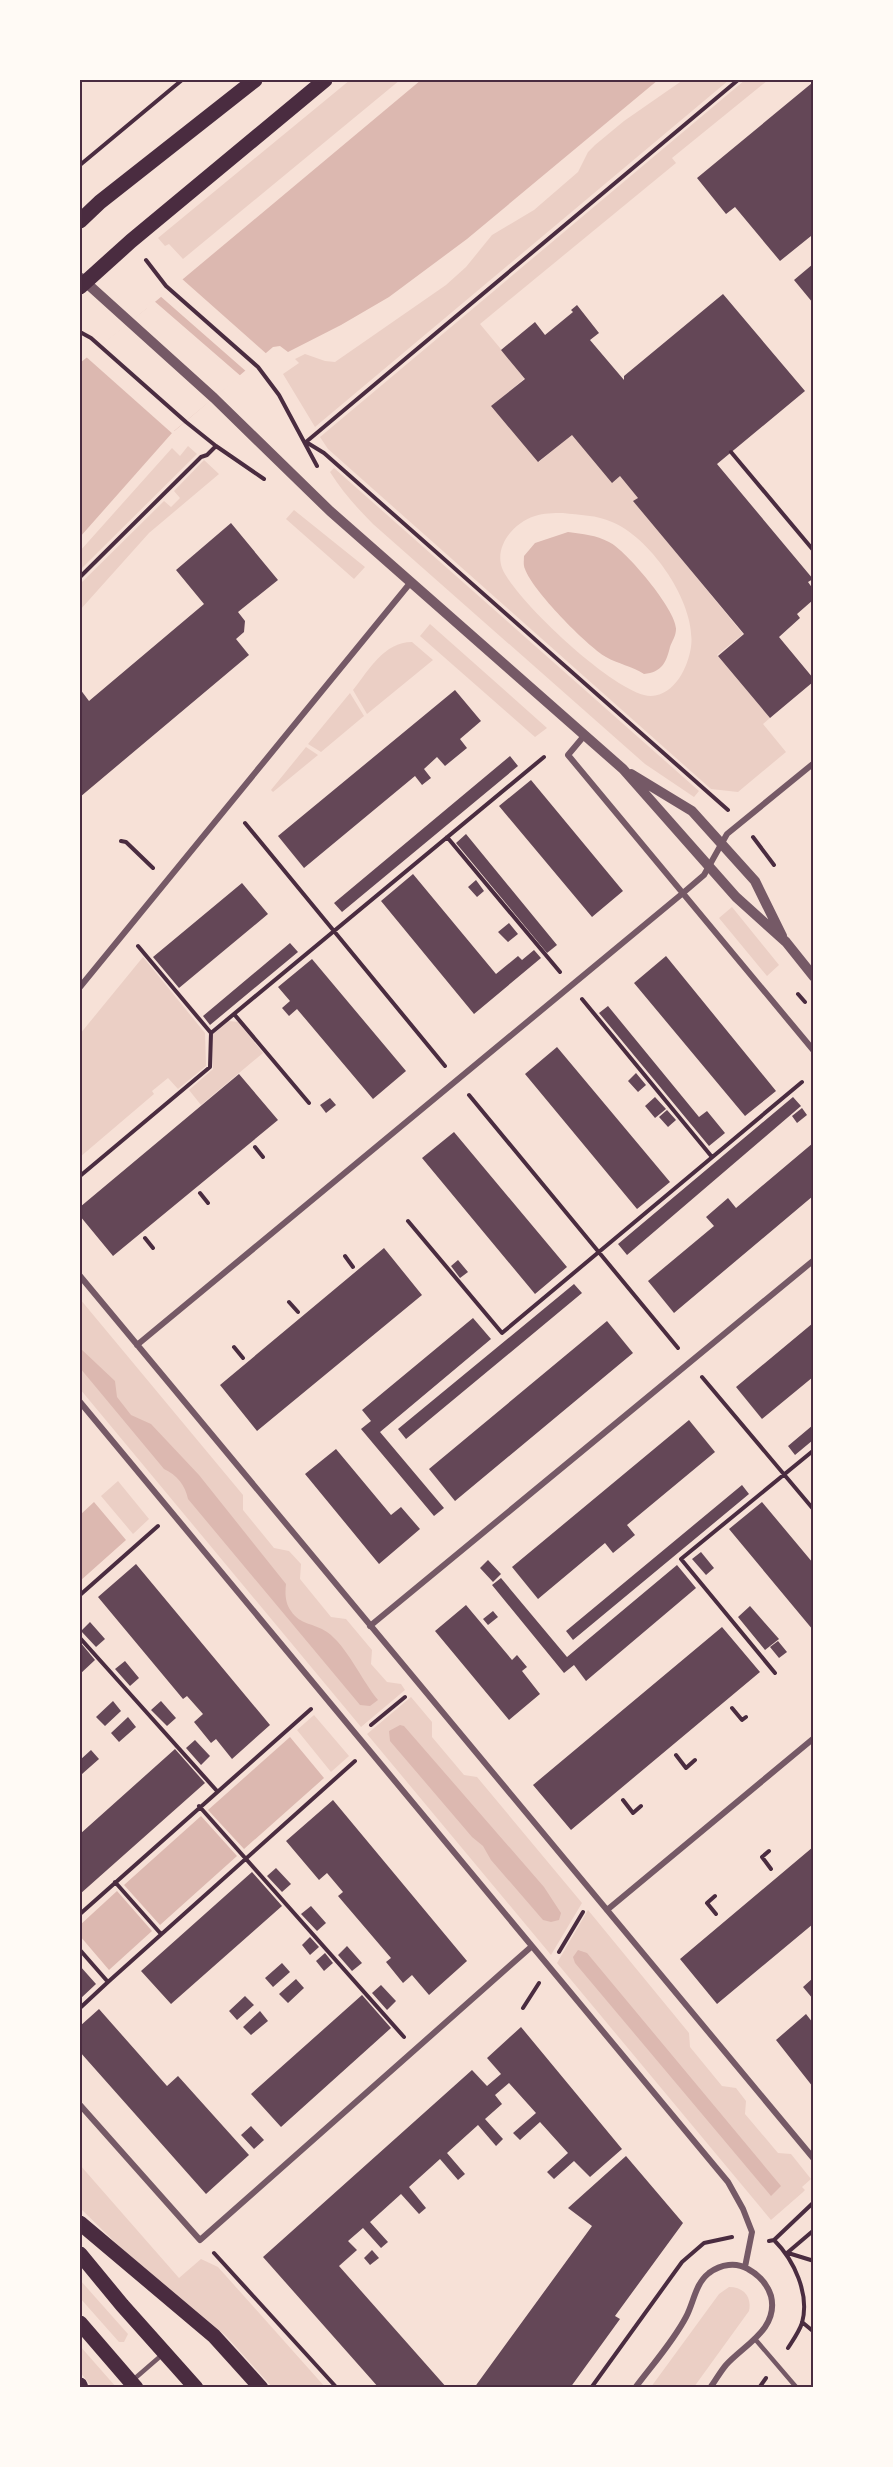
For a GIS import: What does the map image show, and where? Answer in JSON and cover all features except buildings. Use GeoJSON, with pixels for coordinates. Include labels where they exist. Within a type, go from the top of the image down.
{"type":"FeatureCollection","features":[{"type":"Feature","properties":{"kind":"main road"},"geometry":{"type":"LineString","coordinates":[[80,221],[100,202],[255,80]]}},
{"type":"Feature","properties":{"kind":"main road"},"geometry":{"type":"LineString","coordinates":[[81,282],[324,80]]}},
{"type":"Feature","properties":{"kind":"main road"},"geometry":{"type":"LineString","coordinates":[[80,2223],[214,2336],[261,2388]]}},
{"type":"Feature","properties":{"kind":"main road"},"geometry":{"type":"LineString","coordinates":[[80,2254],[196,2388]]}},
{"type":"Feature","properties":{"kind":"main road"},"geometry":{"type":"LineString","coordinates":[[80,2323],[134,2385]]}},
{"type":"Feature","properties":{"kind":"street"},"geometry":{"type":"LineString","coordinates":[[81,282],[214,398],[330,511],[623,769],[736,897],[786,942],[813,977]]}},
{"type":"Feature","properties":{"kind":"street"},"geometry":{"type":"LineString","coordinates":[[80,987],[411,582]]}},
{"type":"Feature","properties":{"kind":"street"},"geometry":{"type":"LineString","coordinates":[[584,736],[568,755],[813,1051]]}},
{"type":"Feature","properties":{"kind":"street"},"geometry":{"type":"LineString","coordinates":[[137,1345],[682,893],[704,874],[727,834],[813,763]]}},
{"type":"Feature","properties":{"kind":"street"},"geometry":{"type":"LineString","coordinates":[[623,769],[692,811],[755,881],[786,942]]}},
{"type":"Feature","properties":{"kind":"street"},"geometry":{"type":"LineString","coordinates":[[370,1626],[813,1260]]}},
{"type":"Feature","properties":{"kind":"street"},"geometry":{"type":"LineString","coordinates":[[80,1275],[813,2159]]}},
{"type":"Feature","properties":{"kind":"street"},"geometry":{"type":"LineString","coordinates":[[80,1402],[728,2182],[752,2232],[745,2267]]}},
{"type":"Feature","properties":{"kind":"street"},"geometry":{"type":"LineString","coordinates":[[607,1910],[813,1737]]}},
{"type":"Feature","properties":{"kind":"street"},"geometry":{"type":"LineString","coordinates":[[80,2106],[200,2240],[531,1947]]}},
{"type":"Feature","properties":{"kind":"street"},"geometry":{"type":"LineString","coordinates":[[635,2388],[686,2318],[699,2284],[709,2273],[719,2267],[735,2264],[757,2274],[765,2283],[772,2302],[768,2324],[727,2365],[710,2388]]}},
{"type":"Feature","properties":{"kind":"lane"},"geometry":{"type":"LineString","coordinates":[[755,2339],[797,2388]]}},
{"type":"Feature","properties":{"kind":"lane"},"geometry":{"type":"LineString","coordinates":[[134,2385],[165,2352]]}},
{"type":"Feature","properties":{"kind":"path"},"geometry":{"type":"LineString","coordinates":[[80,165],[182,80]]}},
{"type":"Feature","properties":{"kind":"path"},"geometry":{"type":"LineString","coordinates":[[306,442],[738,80]]}},
{"type":"Feature","properties":{"kind":"path"},"geometry":{"type":"LineString","coordinates":[[166,286],[258,367],[279,395],[306,442],[324,453],[741,822],[774,865]]}},
{"type":"Feature","properties":{"kind":"path"},"geometry":{"type":"LineString","coordinates":[[80,332],[100,346],[216,446],[207,455],[201,457],[80,577]]}},
{"type":"Feature","properties":{"kind":"path"},"geometry":{"type":"LineString","coordinates":[[731,452],[813,551]]}},
{"type":"Feature","properties":{"kind":"path"},"geometry":{"type":"LineString","coordinates":[[211,1033],[544,757]]}},
{"type":"Feature","properties":{"kind":"path"},"geometry":{"type":"LineString","coordinates":[[245,823],[813,1510]]}},
{"type":"Feature","properties":{"kind":"path"},"geometry":{"type":"LineString","coordinates":[[121,841],[126,843],[166,882]]}},
{"type":"Feature","properties":{"kind":"path"},"geometry":{"type":"LineString","coordinates":[[80,1176],[210,1067],[211,1033],[126,931]]}},
{"type":"Feature","properties":{"kind":"path"},"geometry":{"type":"LineString","coordinates":[[234,1014],[309,1103]]}},
{"type":"Feature","properties":{"kind":"path"},"geometry":{"type":"LineString","coordinates":[[408,1221],[502,1333],[802,1082]]}},
{"type":"Feature","properties":{"kind":"path"},"geometry":{"type":"LineString","coordinates":[[255,1147],[263,1157]]}},
{"type":"Feature","properties":{"kind":"path"},"geometry":{"type":"LineString","coordinates":[[200,1193],[208,1203]]}},
{"type":"Feature","properties":{"kind":"path"},"geometry":{"type":"LineString","coordinates":[[145,1238],[153,1248]]}},
{"type":"Feature","properties":{"kind":"path"},"geometry":{"type":"LineString","coordinates":[[345,1256],[353,1267]]}},
{"type":"Feature","properties":{"kind":"path"},"geometry":{"type":"LineString","coordinates":[[289,1302],[298,1312]]}},
{"type":"Feature","properties":{"kind":"path"},"geometry":{"type":"LineString","coordinates":[[234,1347],[243,1358]]}},
{"type":"Feature","properties":{"kind":"path"},"geometry":{"type":"LineString","coordinates":[[775,1672],[681,1559],[813,1450]]}},
{"type":"Feature","properties":{"kind":"path"},"geometry":{"type":"LineString","coordinates":[[80,1595],[173,1514]]}},
{"type":"Feature","properties":{"kind":"path"},"geometry":{"type":"LineString","coordinates":[[80,1638],[217,1791]]}},
{"type":"Feature","properties":{"kind":"path"},"geometry":{"type":"LineString","coordinates":[[358,1736],[419,1685]]}},
{"type":"Feature","properties":{"kind":"path"},"geometry":{"type":"LineString","coordinates":[[80,1914],[325,1696]]}},
{"type":"Feature","properties":{"kind":"path"},"geometry":{"type":"LineString","coordinates":[[732,1708],[742,1720],[746,1717]]}},
{"type":"Feature","properties":{"kind":"path"},"geometry":{"type":"LineString","coordinates":[[80,2008],[368,1749]]}},
{"type":"Feature","properties":{"kind":"path"},"geometry":{"type":"LineString","coordinates":[[676,1755],[686,1768],[695,1760]]}},
{"type":"Feature","properties":{"kind":"path"},"geometry":{"type":"LineString","coordinates":[[623,1800],[633,1813],[641,1806]]}},
{"type":"Feature","properties":{"kind":"path"},"geometry":{"type":"LineString","coordinates":[[199,1806],[415,2049]]}},
{"type":"Feature","properties":{"kind":"path"},"geometry":{"type":"LineString","coordinates":[[769,1851],[762,1857],[771,1869]]}},
{"type":"Feature","properties":{"kind":"path"},"geometry":{"type":"LineString","coordinates":[[115,1882],[161,1934]]}},
{"type":"Feature","properties":{"kind":"path"},"geometry":{"type":"LineString","coordinates":[[715,1896],[707,1903],[716,1914]]}},
{"type":"Feature","properties":{"kind":"path"},"geometry":{"type":"LineString","coordinates":[[80,1950],[108,1982]]}},
{"type":"Feature","properties":{"kind":"path"},"geometry":{"type":"LineString","coordinates":[[777,2364],[796,2336],[802,2322],[801,2289],[796,2272],[787,2253],[774,2240],[813,2202]]}},
{"type":"Feature","properties":{"kind":"path"},"geometry":{"type":"LineString","coordinates":[[787,2253],[813,2230]]}},
{"type":"Feature","properties":{"kind":"path"},"geometry":{"type":"LineString","coordinates":[[591,2388],[682,2262],[694,2250],[704,2243],[721,2238],[752,2240]]}},
{"type":"Feature","properties":{"kind":"path"},"geometry":{"type":"LineString","coordinates":[[200,2240],[226,2264],[337,2388]]}},
{"type":"Feature","properties":{"kind":"path"},"geometry":{"type":"LineString","coordinates":[[787,2253],[813,2261]]}},
{"type":"Feature","properties":{"kind":"path"},"geometry":{"type":"LineString","coordinates":[[802,2322],[813,2332]]}},
{"type":"Feature","properties":{"kind":"shaded area"},"geometry":{"type":"Polygon","coordinates":[[[350,80],[400,80],[183,259],[169,244],[165,246],[158,238],[350,80]]]}},
{"type":"Feature","properties":{"kind":"shaded area"},"geometry":{"type":"Polygon","coordinates":[[[421,80],[658,80],[467,239],[389,297],[288,352],[280,346],[273,347],[172,433],[80,537],[80,363],[421,80]]]}},
{"type":"Feature","properties":{"kind":"shaded area"},"geometry":{"type":"Polygon","coordinates":[[[683,80],[729,80],[315,427],[283,374],[299,363],[295,359],[305,354],[335,362],[446,285],[466,267],[492,235],[534,210],[578,172],[588,152],[595,145],[624,121],[683,80]]]}},
{"type":"Feature","properties":{"kind":"shaded area"},"geometry":{"type":"Polygon","coordinates":[[[745,80],[768,80],[672,158],[676,163],[480,324],[525,378],[492,406],[539,462],[572,434],[620,476],[638,498],[634,501],[743,634],[717,655],[770,718],[763,724],[786,752],[738,792],[711,789],[328,449],[320,437],[745,80]],[[556,513],[542,514],[528,519],[520,523],[508,536],[500,559],[510,582],[569,644],[615,681],[636,692],[651,696],[667,691],[679,679],[687,663],[691,647],[691,630],[687,612],[668,574],[656,557],[627,530],[600,518],[556,513]]]}},
{"type":"Feature","properties":{"kind":"shaded area"},"geometry":{"type":"Polygon","coordinates":[[[188,446],[197,454],[80,570],[80,551],[172,448],[180,456],[188,446]]]}},
{"type":"Feature","properties":{"kind":"shaded area"},"geometry":{"type":"Polygon","coordinates":[[[204,460],[219,474],[149,533],[80,610],[80,584],[164,501],[171,507],[180,498],[174,491],[204,460]]]}},
{"type":"Feature","properties":{"kind":"shaded area"},"geometry":{"type":"Polygon","coordinates":[[[334,468],[699,791],[694,797],[645,764],[373,524],[330,472],[334,468]]]}},
{"type":"Feature","properties":{"kind":"shaded area"},"geometry":{"type":"Polygon","coordinates":[[[294,510],[365,567],[354,579],[286,519],[294,510]]]}},
{"type":"Feature","properties":{"kind":"shaded area"},"geometry":{"type":"Polygon","coordinates":[[[568,532],[599,538],[617,547],[638,568],[660,596],[674,620],[676,629],[667,658],[659,669],[644,674],[597,651],[561,617],[530,578],[524,567],[524,556],[535,543],[568,532]]]}},
{"type":"Feature","properties":{"kind":"shaded area"},"geometry":{"type":"Polygon","coordinates":[[[430,624],[547,728],[535,737],[420,636],[430,624]]]}},
{"type":"Feature","properties":{"kind":"shaded area"},"geometry":{"type":"Polygon","coordinates":[[[412,642],[433,660],[367,714],[353,690],[385,652],[402,643],[412,642]]]}},
{"type":"Feature","properties":{"kind":"shaded area"},"geometry":{"type":"Polygon","coordinates":[[[350,693],[364,716],[321,752],[308,744],[350,693]]]}},
{"type":"Feature","properties":{"kind":"shaded area"},"geometry":{"type":"Polygon","coordinates":[[[306,747],[318,755],[273,792],[271,790],[306,747]]]}},
{"type":"Feature","properties":{"kind":"shaded area"},"geometry":{"type":"Polygon","coordinates":[[[732,907],[779,965],[767,976],[719,918],[732,907]]]}},
{"type":"Feature","properties":{"kind":"shaded area"},"geometry":{"type":"Polygon","coordinates":[[[143,957],[205,1033],[206,1066],[178,1089],[168,1078],[152,1091],[154,1094],[80,1157],[80,1034],[143,957]]]}},
{"type":"Feature","properties":{"kind":"shaded area"},"geometry":{"type":"Polygon","coordinates":[[[229,1021],[238,1022],[263,1053],[201,1105],[189,1090],[213,1069],[212,1035],[229,1021]]]}},
{"type":"Feature","properties":{"kind":"shaded area"},"geometry":{"type":"Polygon","coordinates":[[[80,1299],[243,1495],[243,1510],[274,1548],[289,1551],[301,1564],[300,1579],[331,1617],[346,1619],[372,1650],[371,1664],[387,1682],[401,1684],[405,1690],[361,1727],[80,1389],[80,1299]]]}},
{"type":"Feature","properties":{"kind":"shaded area"},"geometry":{"type":"Polygon","coordinates":[[[80,1348],[115,1381],[117,1397],[131,1415],[151,1424],[199,1475],[286,1584],[287,1601],[295,1616],[322,1629],[334,1638],[378,1700],[370,1706],[360,1705],[188,1499],[180,1481],[164,1469],[80,1368],[80,1348]]]}},
{"type":"Feature","properties":{"kind":"shaded area"},"geometry":{"type":"Polygon","coordinates":[[[118,1481],[149,1519],[133,1534],[101,1496],[118,1481]]]}},
{"type":"Feature","properties":{"kind":"shaded area"},"geometry":{"type":"Polygon","coordinates":[[[94,1502],[126,1540],[80,1581],[80,1515],[94,1502]]]}},
{"type":"Feature","properties":{"kind":"shaded area"},"geometry":{"type":"Polygon","coordinates":[[[411,1697],[432,1722],[432,1737],[464,1775],[477,1777],[582,1903],[551,1955],[367,1734],[411,1697]]]}},
{"type":"Feature","properties":{"kind":"shaded area"},"geometry":{"type":"Polygon","coordinates":[[[314,1715],[349,1756],[331,1772],[297,1730],[314,1715]]]}},
{"type":"Feature","properties":{"kind":"shaded area"},"geometry":{"type":"Polygon","coordinates":[[[400,1725],[404,1726],[544,1887],[561,1913],[559,1920],[551,1922],[543,1920],[491,1860],[483,1846],[472,1837],[390,1741],[389,1731],[400,1725]]]}},
{"type":"Feature","properties":{"kind":"shaded area"},"geometry":{"type":"Polygon","coordinates":[[[290,1737],[324,1778],[244,1849],[208,1810],[290,1737]]]}},
{"type":"Feature","properties":{"kind":"shaded area"},"geometry":{"type":"Polygon","coordinates":[[[201,1816],[237,1856],[160,1925],[124,1885],[201,1816]]]}},
{"type":"Feature","properties":{"kind":"shaded area"},"geometry":{"type":"Polygon","coordinates":[[[117,1891],[152,1931],[109,1970],[80,1936],[80,1925],[117,1891]]]}},
{"type":"Feature","properties":{"kind":"shaded area"},"geometry":{"type":"Polygon","coordinates":[[[588,1910],[689,2033],[690,2047],[722,2086],[736,2088],[746,2101],[745,2114],[778,2153],[791,2154],[811,2179],[802,2187],[805,2190],[771,2220],[557,1963],[588,1910]]]}},
{"type":"Feature","properties":{"kind":"shaded area"},"geometry":{"type":"Polygon","coordinates":[[[578,1950],[587,1953],[781,2186],[771,2196],[575,1963],[573,1957],[578,1950]]]}},
{"type":"Feature","properties":{"kind":"shaded area"},"geometry":{"type":"Polygon","coordinates":[[[80,2165],[179,2278],[201,2259],[218,2267],[325,2387],[272,2387],[226,2336],[122,2249],[80,2208],[80,2165]]]}},
{"type":"Feature","properties":{"kind":"shaded area"},"geometry":{"type":"Polygon","coordinates":[[[80,2280],[128,2334],[124,2342],[119,2342],[80,2298],[80,2280]]]}},
{"type":"Feature","properties":{"kind":"shaded area"},"geometry":{"type":"Polygon","coordinates":[[[729,2287],[739,2289],[746,2294],[750,2306],[749,2311],[694,2387],[651,2387],[719,2294],[729,2287]]]}},
{"type":"Feature","properties":{"kind":"shaded area"},"geometry":{"type":"Polygon","coordinates":[[[80,2346],[116,2387],[92,2387],[80,2372],[80,2346]]]}},
{"type":"Feature","properties":{"kind":"pier"},"geometry":{"type":"Polygon","coordinates":[[[181,278],[269,356],[248,373],[159,295],[181,278]]]}},
{"type":"Feature","properties":{"kind":"pier"},"geometry":{"type":"Polygon","coordinates":[[[153,300],[243,378],[238,378],[174,431],[176,433],[174,435],[84,355],[94,347],[96,349],[147,308],[145,306],[153,300]]]}}]}
